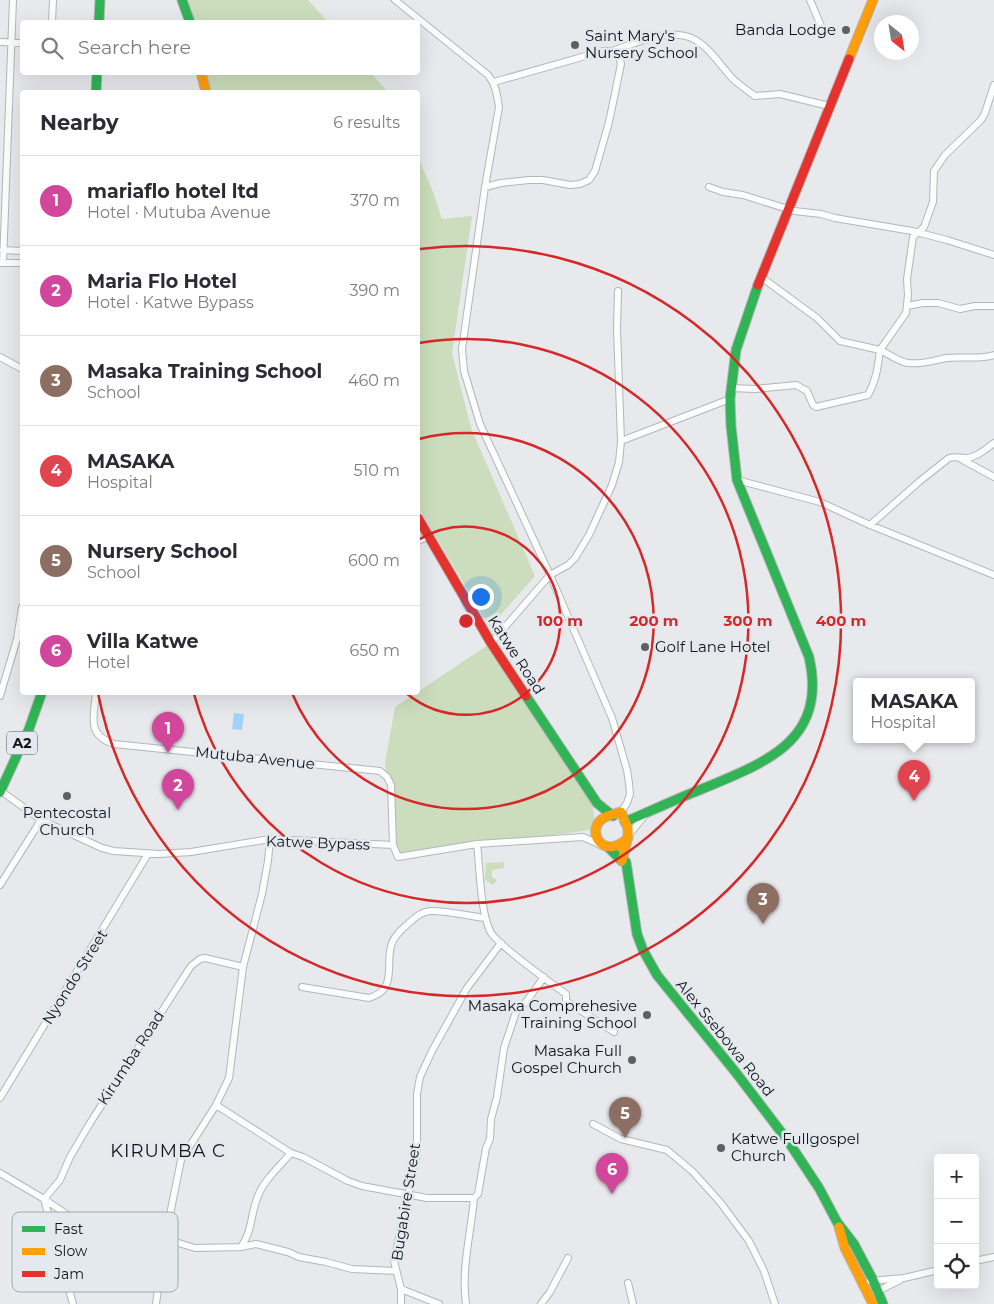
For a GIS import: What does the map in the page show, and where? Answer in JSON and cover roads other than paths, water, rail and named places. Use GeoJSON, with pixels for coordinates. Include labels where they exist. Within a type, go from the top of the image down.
{"type":"FeatureCollection","features":[{"type":"Feature","properties":{"kind":"street"},"geometry":{"type":"LineString","coordinates":[[13,0],[1,263],[20,263]]}},
{"type":"Feature","properties":{"kind":"street"},"geometry":{"type":"LineString","coordinates":[[52,20],[54,0]]}},
{"type":"Feature","properties":{"kind":"street"},"geometry":{"type":"LineString","coordinates":[[99,20],[100,0]]}},
{"type":"Feature","properties":{"kind":"street"},"geometry":{"type":"LineString","coordinates":[[182,0],[189,20]]}},
{"type":"Feature","properties":{"kind":"street"},"geometry":{"type":"LineString","coordinates":[[394,0],[419,20]]}},
{"type":"Feature","properties":{"kind":"street"},"geometry":{"type":"LineString","coordinates":[[810,0],[821,26]]}},
{"type":"Feature","properties":{"kind":"street"},"geometry":{"type":"LineString","coordinates":[[625,822],[763,761],[788,744],[803,726],[811,709],[814,690],[809,657],[737,480],[730,399],[736,350],[761,277],[873,0]]}},
{"type":"Feature","properties":{"kind":"street"},"geometry":{"type":"LineString","coordinates":[[420,21],[488,75],[494,82],[499,107],[485,187],[462,349],[464,371],[480,424],[550,575],[612,718],[628,770],[630,794],[628,803],[617,814],[601,820],[596,828]]}},
{"type":"Feature","properties":{"kind":"street"},"geometry":{"type":"LineString","coordinates":[[612,52],[659,37],[681,34],[696,40],[734,79],[755,96],[780,94],[829,106]]}},
{"type":"Feature","properties":{"kind":"street"},"geometry":{"type":"LineString","coordinates":[[0,42],[20,43]]}},
{"type":"Feature","properties":{"kind":"street"},"geometry":{"type":"LineString","coordinates":[[485,187],[500,183],[529,180],[543,180],[570,185],[580,184],[589,180],[595,171],[621,64],[619,56],[612,52],[603,51],[494,82]]}},
{"type":"Feature","properties":{"kind":"street"},"geometry":{"type":"LineString","coordinates":[[96,90],[97,75]]}},
{"type":"Feature","properties":{"kind":"street"},"geometry":{"type":"LineString","coordinates":[[202,75],[206,90]]}},
{"type":"Feature","properties":{"kind":"street"},"geometry":{"type":"LineString","coordinates":[[732,388],[755,389],[796,384],[807,392],[813,405],[816,407],[868,396],[874,385],[880,350],[900,322],[907,306],[907,279],[913,237],[924,226],[933,202],[934,171],[938,163],[981,120],[994,85]]}},
{"type":"Feature","properties":{"kind":"street"},"geometry":{"type":"LineString","coordinates":[[709,187],[789,209],[947,240],[994,255]]}},
{"type":"Feature","properties":{"kind":"street"},"geometry":{"type":"LineString","coordinates":[[3,250],[20,251]]}},
{"type":"Feature","properties":{"kind":"street"},"geometry":{"type":"LineString","coordinates":[[761,277],[817,318],[840,341],[880,350],[907,363],[918,364],[949,358],[986,358],[994,355]]}},
{"type":"Feature","properties":{"kind":"street"},"geometry":{"type":"LineString","coordinates":[[491,643],[550,575],[568,565],[575,558],[589,535],[612,485],[619,462],[621,441],[617,329],[618,291]]}},
{"type":"Feature","properties":{"kind":"street"},"geometry":{"type":"LineString","coordinates":[[907,306],[923,303],[938,303],[960,309],[975,306],[994,306]]}},
{"type":"Feature","properties":{"kind":"street"},"geometry":{"type":"LineString","coordinates":[[886,344],[890,355]]}},
{"type":"Feature","properties":{"kind":"street"},"geometry":{"type":"LineString","coordinates":[[0,357],[20,368]]}},
{"type":"Feature","properties":{"kind":"street"},"geometry":{"type":"LineString","coordinates":[[621,441],[730,399]]}},
{"type":"Feature","properties":{"kind":"street"},"geometry":{"type":"LineString","coordinates":[[870,525],[949,458],[973,457],[994,443]]}},
{"type":"Feature","properties":{"kind":"street"},"geometry":{"type":"LineString","coordinates":[[958,457],[994,477]]}},
{"type":"Feature","properties":{"kind":"street"},"geometry":{"type":"LineString","coordinates":[[737,480],[820,502],[870,525],[994,575]]}},
{"type":"Feature","properties":{"kind":"street","name":"Katwe Road"},"geometry":{"type":"LineString","coordinates":[[420,521],[491,643],[597,803],[617,814]]}},
{"type":"Feature","properties":{"kind":"street"},"geometry":{"type":"LineString","coordinates":[[420,541],[429,536]]}},
{"type":"Feature","properties":{"kind":"street"},"geometry":{"type":"LineString","coordinates":[[0,696],[17,639],[20,620]]}},
{"type":"Feature","properties":{"kind":"street","name":"A2"},"geometry":{"type":"LineString","coordinates":[[0,792],[2,782],[29,729],[41,695]]}},
{"type":"Feature","properties":{"kind":"street","name":"Mutuba Avenue"},"geometry":{"type":"LineString","coordinates":[[96,695],[93,726],[95,732],[100,738],[114,744],[380,771],[388,777],[390,785],[393,846]]}},
{"type":"Feature","properties":{"kind":"street","name":"Katwe Bypass"},"geometry":{"type":"LineString","coordinates":[[0,792],[41,820],[102,848],[148,854],[191,852],[270,839],[393,846],[398,857],[477,844],[583,837],[605,846]]}},
{"type":"Feature","properties":{"kind":"street"},"geometry":{"type":"LineString","coordinates":[[597,803],[597,838],[622,861],[628,837],[628,828],[617,814]]}},
{"type":"Feature","properties":{"kind":"street"},"geometry":{"type":"LineString","coordinates":[[605,846],[616,848],[623,844],[647,813]]}},
{"type":"Feature","properties":{"kind":"street"},"geometry":{"type":"LineString","coordinates":[[0,885],[41,820]]}},
{"type":"Feature","properties":{"kind":"street","name":"Katwe Bypass"},"geometry":{"type":"LineString","coordinates":[[583,837],[596,828]]}},
{"type":"Feature","properties":{"kind":"street"},"geometry":{"type":"LineString","coordinates":[[170,1212],[181,1160],[216,1105],[229,1078],[243,967],[260,901],[268,861],[270,839]]}},
{"type":"Feature","properties":{"kind":"street"},"geometry":{"type":"LineString","coordinates":[[477,844],[485,918],[491,933],[566,994],[566,1001],[614,1032]]}},
{"type":"Feature","properties":{"kind":"street","name":"Nyondo Street"},"geometry":{"type":"LineString","coordinates":[[0,1098],[148,854]]}},
{"type":"Feature","properties":{"kind":"street","name":"Alex Ssebowa Road"},"geometry":{"type":"LineString","coordinates":[[622,861],[626,862],[640,942],[657,976],[737,1074],[788,1141],[819,1188],[837,1222],[854,1244],[883,1304]]}},
{"type":"Feature","properties":{"kind":"street"},"geometry":{"type":"LineString","coordinates":[[302,987],[369,998],[378,996],[383,991],[389,977],[393,940],[417,915],[432,911],[485,918]]}},
{"type":"Feature","properties":{"kind":"street","name":"Bugabire Street"},"geometry":{"type":"LineString","coordinates":[[401,1304],[401,1289],[394,1261],[417,1153],[417,1094],[420,1077],[432,1051],[467,988],[501,943]]}},
{"type":"Feature","properties":{"kind":"street","name":"Kirumba Road"},"geometry":{"type":"LineString","coordinates":[[44,1199],[60,1180],[70,1157],[90,1123],[191,966],[200,959],[205,958],[243,967]]}},
{"type":"Feature","properties":{"kind":"street"},"geometry":{"type":"LineString","coordinates":[[466,1304],[464,1290],[466,1252],[472,1227],[474,1198],[478,1194],[486,1148],[490,1139],[504,1048],[516,1012],[526,1002],[544,977]]}},
{"type":"Feature","properties":{"kind":"street"},"geometry":{"type":"LineString","coordinates":[[216,1105],[291,1153],[303,1157],[348,1181],[398,1194],[427,1198],[474,1198]]}},
{"type":"Feature","properties":{"kind":"street"},"geometry":{"type":"LineString","coordinates":[[593,1124],[621,1139],[667,1150],[693,1172],[720,1202],[749,1241],[764,1271],[776,1304]]}},
{"type":"Feature","properties":{"kind":"street"},"geometry":{"type":"LineString","coordinates":[[241,1248],[249,1237],[258,1196],[262,1188],[291,1153]]}},
{"type":"Feature","properties":{"kind":"street"},"geometry":{"type":"LineString","coordinates":[[0,1173],[63,1212]]}},
{"type":"Feature","properties":{"kind":"street"},"geometry":{"type":"LineString","coordinates":[[398,1194],[410,1185]]}},
{"type":"Feature","properties":{"kind":"street"},"geometry":{"type":"LineString","coordinates":[[44,1199],[48,1212]]}},
{"type":"Feature","properties":{"kind":"street","name":"Alex Ssebowa Road"},"geometry":{"type":"LineString","coordinates":[[837,1222],[845,1248],[870,1300]]}},
{"type":"Feature","properties":{"kind":"street"},"geometry":{"type":"LineString","coordinates":[[249,1237],[256,1244]]}},
{"type":"Feature","properties":{"kind":"street"},"geometry":{"type":"LineString","coordinates":[[178,1243],[194,1248],[241,1248],[256,1244],[352,1269],[396,1271]]}},
{"type":"Feature","properties":{"kind":"street"},"geometry":{"type":"LineString","coordinates":[[979,1260],[994,1257]]}},
{"type":"Feature","properties":{"kind":"street"},"geometry":{"type":"LineString","coordinates":[[541,1304],[550,1292],[568,1258]]}},
{"type":"Feature","properties":{"kind":"street"},"geometry":{"type":"LineString","coordinates":[[863,1284],[873,1280],[904,1278],[934,1271]]}},
{"type":"Feature","properties":{"kind":"street"},"geometry":{"type":"LineString","coordinates":[[870,1300],[878,1292],[904,1278]]}},
{"type":"Feature","properties":{"kind":"street"},"geometry":{"type":"LineString","coordinates":[[628,1283],[633,1304]]}},
{"type":"Feature","properties":{"kind":"street"},"geometry":{"type":"LineString","coordinates":[[401,1289],[439,1304]]}},
{"type":"Feature","properties":{"kind":"water"},"geometry":{"type":"Polygon","coordinates":[[[234,713],[244,714],[242,730],[232,729],[234,713]]]}},
{"type":"Feature","properties":{"kind":"place","name":"Banda Lodge"},"geometry":{"type":"Point","coordinates":[846,30]}},
{"type":"Feature","properties":{"kind":"place","name":"Saint Mary's Nursery School"},"geometry":{"type":"Point","coordinates":[575,45]}},
{"type":"Feature","properties":{"kind":"place","name":"Golf Lane Hotel"},"geometry":{"type":"Point","coordinates":[645,647]}},
{"type":"Feature","properties":{"kind":"place","name":"mariaflo hotel ltd"},"geometry":{"type":"Point","coordinates":[168,753]}},
{"type":"Feature","properties":{"kind":"place","name":"Pentecostal Church"},"geometry":{"type":"Point","coordinates":[67,796]}},
{"type":"Feature","properties":{"kind":"place","name":"MASAKA"},"geometry":{"type":"Point","coordinates":[914,801]}},
{"type":"Feature","properties":{"kind":"place","name":"Maria Flo Hotel"},"geometry":{"type":"Point","coordinates":[178,810]}},
{"type":"Feature","properties":{"kind":"place","name":"Masaka Training School"},"geometry":{"type":"Point","coordinates":[763,924]}},
{"type":"Feature","properties":{"kind":"place","name":"Masaka Comprehesive Training School"},"geometry":{"type":"Point","coordinates":[647,1015]}},
{"type":"Feature","properties":{"kind":"place","name":"Masaka Full Gospel Church"},"geometry":{"type":"Point","coordinates":[632,1060]}},
{"type":"Feature","properties":{"kind":"place","name":"Nursery School"},"geometry":{"type":"Point","coordinates":[625,1138]}},
{"type":"Feature","properties":{"kind":"place","name":"Katwe Fullgospel Church"},"geometry":{"type":"Point","coordinates":[721,1148]}},
{"type":"Feature","properties":{"kind":"place","name":"Villa Katwe"},"geometry":{"type":"Point","coordinates":[612,1194]}},
{"type":"Feature","properties":{"kind":"district","name":"KIRUMBA C"},"geometry":{"type":"Point","coordinates":[168,1151]}}]}
